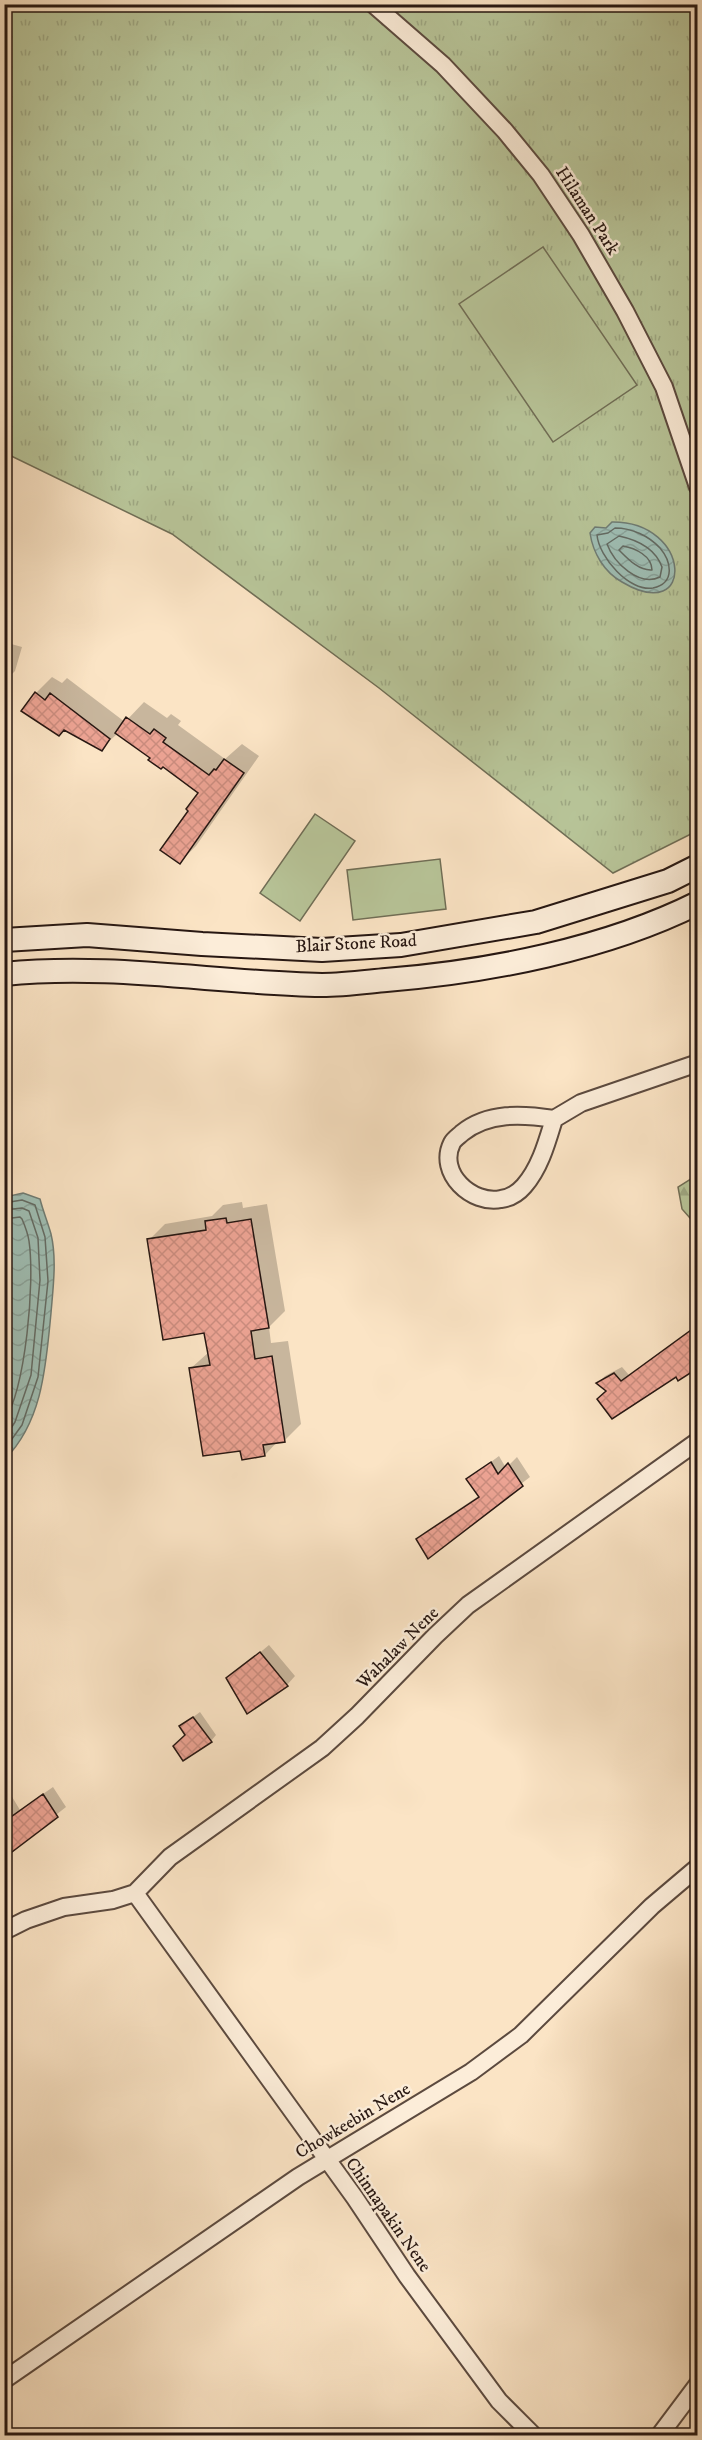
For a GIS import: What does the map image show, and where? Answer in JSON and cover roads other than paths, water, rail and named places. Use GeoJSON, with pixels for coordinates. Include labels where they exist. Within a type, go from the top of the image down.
{"type":"FeatureCollection","features":[{"type":"Feature","properties":{"kind":"main road","name":"Blair Stone Road"},"geometry":{"type":"LineString","coordinates":[[4,940],[87,935],[322,950],[401,945],[536,922],[668,881],[698,866]]}},
{"type":"Feature","properties":{"kind":"main road","name":"Blair Stone Road"},"geometry":{"type":"LineString","coordinates":[[4,974],[105,970],[325,985],[430,977],[502,965],[579,946],[665,920],[698,903]]}},
{"type":"Feature","properties":{"kind":"main road"},"geometry":{"type":"LineString","coordinates":[[322,950],[325,985]]}},
{"type":"Feature","properties":{"kind":"street","name":"Hilaman Park"},"geometry":{"type":"LineString","coordinates":[[373,4],[443,65],[505,131],[541,175],[568,215],[625,311],[664,387],[698,487]]}},
{"type":"Feature","properties":{"kind":"street"},"geometry":{"type":"LineString","coordinates":[[554,1119],[502,1115],[471,1126],[453,1141],[449,1155],[452,1173],[461,1187],[476,1197],[491,1201],[509,1198],[524,1187],[535,1168],[554,1119],[581,1103],[698,1063]]}},
{"type":"Feature","properties":{"kind":"street","name":"Wahalaw Nene"},"geometry":{"type":"LineString","coordinates":[[135,1893],[170,1857],[322,1748],[468,1605],[698,1442]]}},
{"type":"Feature","properties":{"kind":"street","name":"Chowkeebin Nene"},"geometry":{"type":"LineString","coordinates":[[4,2380],[298,2177],[471,2072],[521,2035],[652,1906],[698,1867]]}},
{"type":"Feature","properties":{"kind":"street"},"geometry":{"type":"LineString","coordinates":[[6,1934],[26,1920],[64,1907],[113,1900],[135,1893]]}},
{"type":"Feature","properties":{"kind":"street","name":"Chinnapakin Nene"},"geometry":{"type":"LineString","coordinates":[[135,1893],[355,2198],[407,2276],[499,2401],[534,2436]]}},
{"type":"Feature","properties":{"kind":"street"},"geometry":{"type":"LineString","coordinates":[[659,2436],[698,2384]]}},
{"type":"Feature","properties":{"kind":"water"},"geometry":{"type":"Polygon","coordinates":[[[612,522],[638,526],[658,537],[670,552],[675,568],[672,582],[663,591],[646,592],[622,582],[605,567],[597,555],[590,533],[595,527],[606,528],[612,522]]]}},
{"type":"Feature","properties":{"kind":"water"},"geometry":{"type":"Polygon","coordinates":[[[23,1193],[40,1199],[53,1244],[53,1284],[47,1352],[35,1410],[18,1444],[5,1459],[5,1197],[23,1193]]]}}]}
